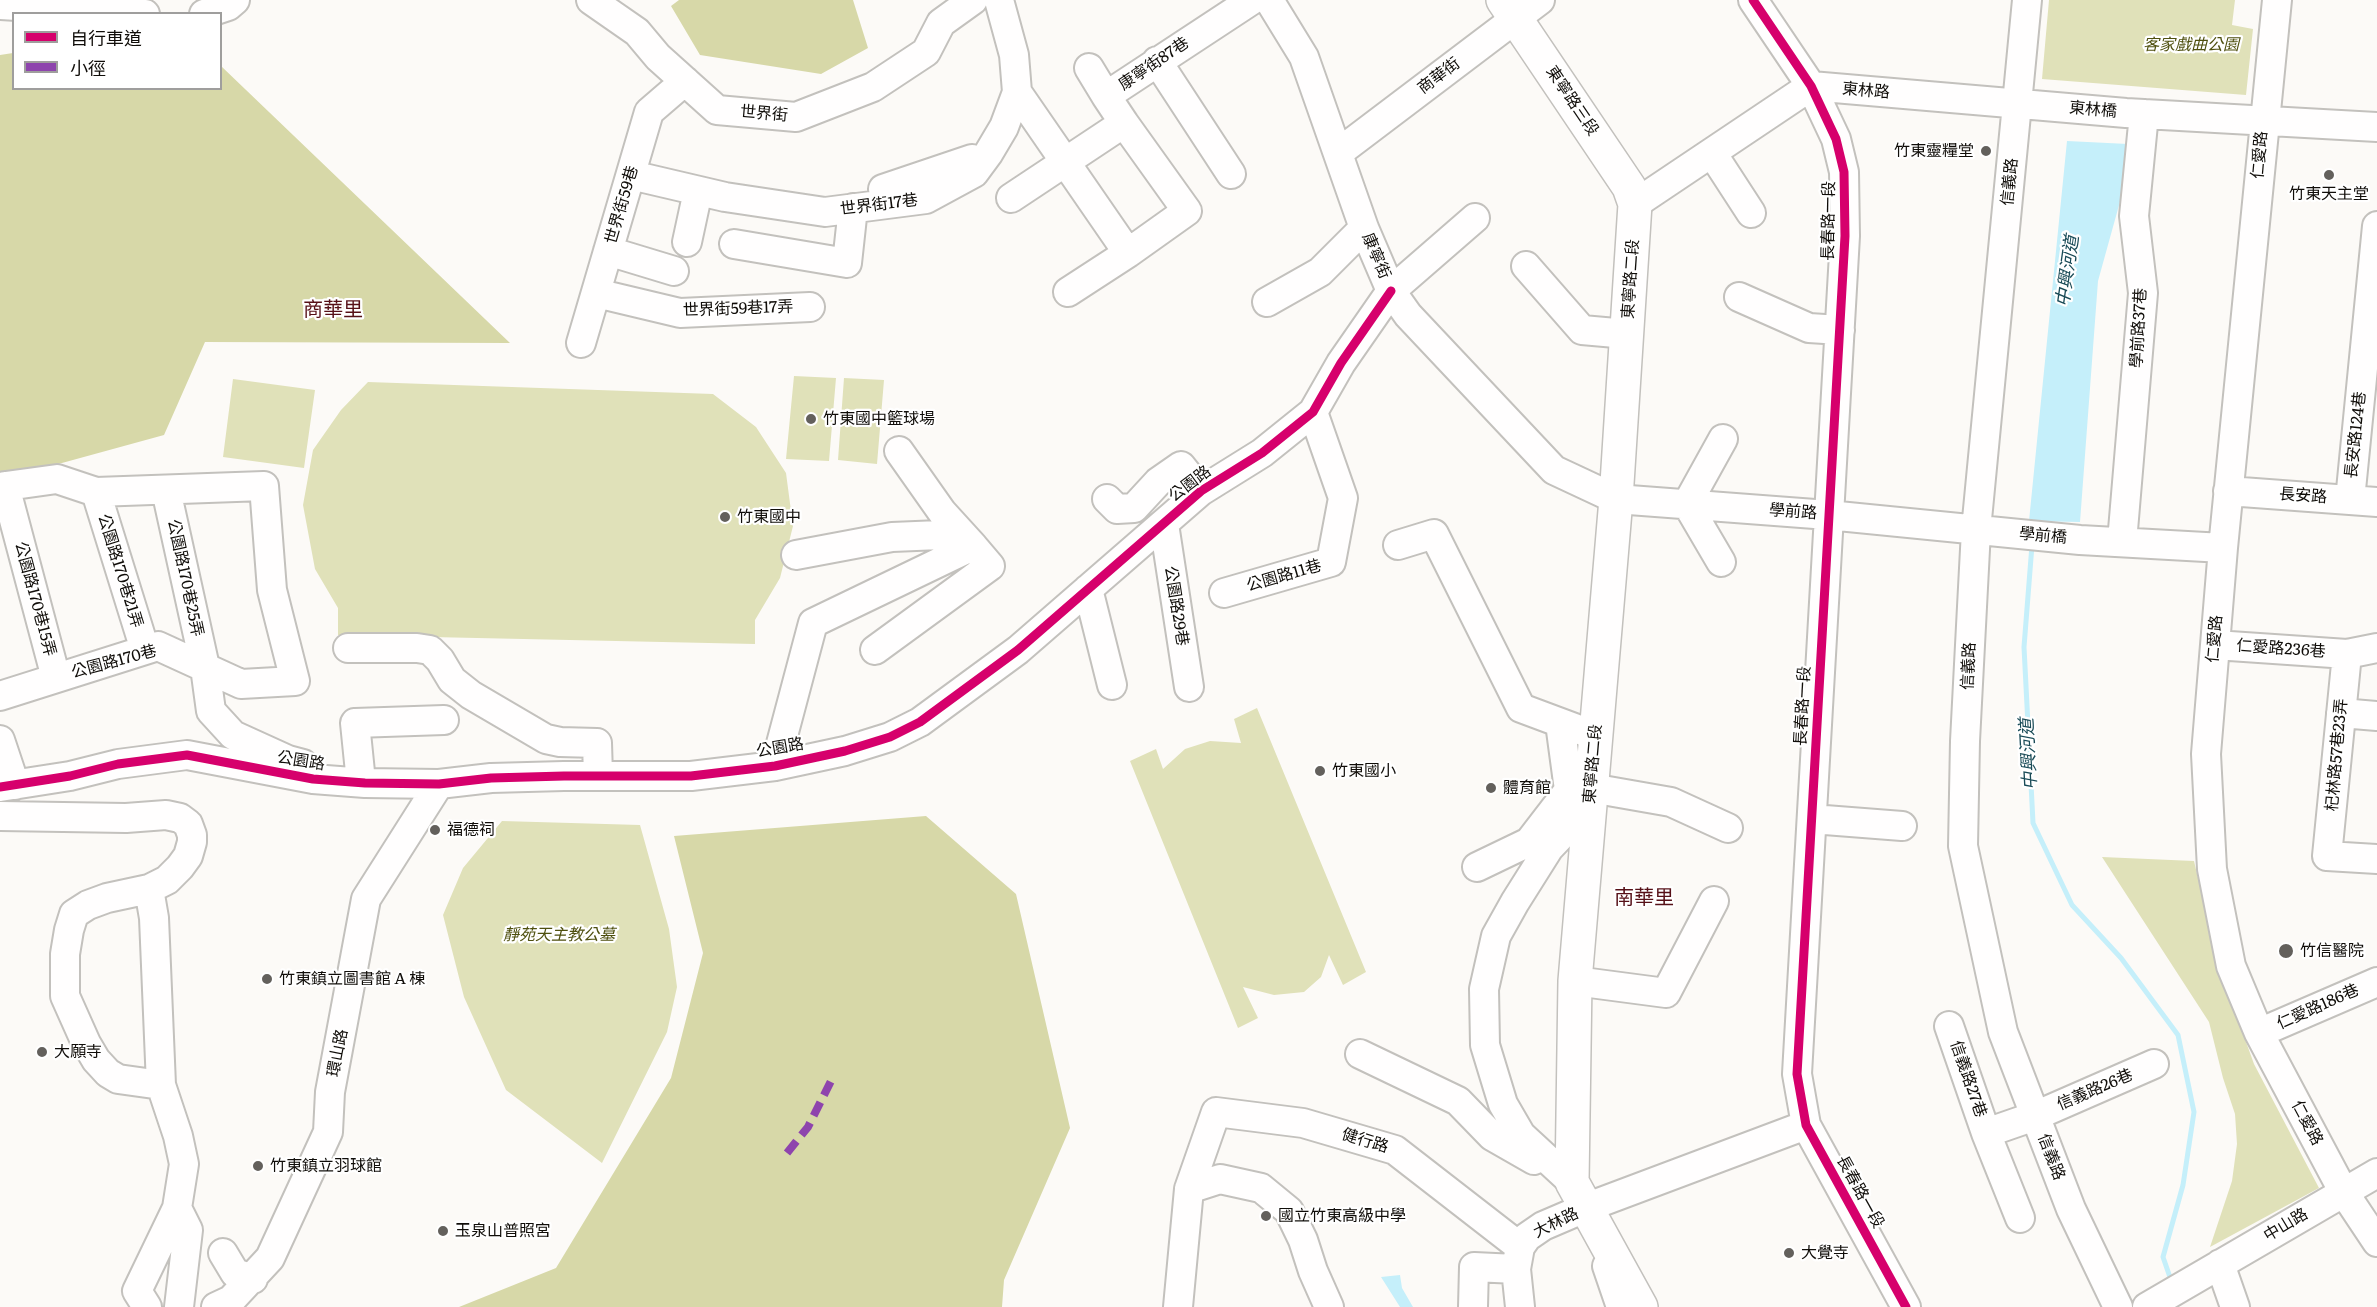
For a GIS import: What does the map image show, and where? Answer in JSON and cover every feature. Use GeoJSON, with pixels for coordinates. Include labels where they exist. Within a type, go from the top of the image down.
{"type":"FeatureCollection","features":[{"type":"Feature","properties":{"kind":"main road","name":"東寧路三段"},"geometry":{"type":"LineString","coordinates":[[1520,6],[1629,188],[1635,204]]}},
{"type":"Feature","properties":{"kind":"main road","name":"東寧路二段"},"geometry":{"type":"LineString","coordinates":[[1579,1195],[1575,981],[1616,499],[1635,204]]}},
{"type":"Feature","properties":{"kind":"main road"},"geometry":{"type":"LineString","coordinates":[[1579,1195],[1641,1307]]}},
{"type":"Feature","properties":{"kind":"street"},"geometry":{"type":"LineString","coordinates":[[210,12],[228,6],[235,0]]}},
{"type":"Feature","properties":{"kind":"street","name":"世界街"},"geometry":{"type":"LineString","coordinates":[[591,0],[637,32],[658,57],[717,110],[796,117],[873,87],[926,52],[941,23],[973,0]]}},
{"type":"Feature","properties":{"kind":"street","name":"世界街17巷"},"geometry":{"type":"LineString","coordinates":[[630,175],[725,197],[825,212],[926,199],[974,173],[1004,127],[1017,92],[1014,55],[999,0]]}},
{"type":"Feature","properties":{"kind":"street","name":"康寧街87巷"},"geometry":{"type":"LineString","coordinates":[[1128,253],[1187,211],[1106,96],[1252,0]]}},
{"type":"Feature","properties":{"kind":"street","name":"康寧街"},"geometry":{"type":"LineString","coordinates":[[1269,0],[1304,57],[1364,228],[1391,291],[1408,315],[1552,469],[1616,499]]}},
{"type":"Feature","properties":{"kind":"street","name":"長春路一段"},"geometry":{"type":"LineString","coordinates":[[1753,0],[1811,86],[1836,139],[1844,172],[1845,236],[1797,1074],[1806,1125],[1906,1307]]}},
{"type":"Feature","properties":{"kind":"street","name":"信義路"},"geometry":{"type":"LineString","coordinates":[[2027,0],[1976,530],[1965,741],[1963,846],[2003,1032],[2071,1209],[2118,1307]]}},
{"type":"Feature","properties":{"kind":"street","name":"仁愛路"},"geometry":{"type":"LineString","coordinates":[[2277,0],[2263,121],[2228,491],[2206,754],[2212,869],[2231,966],[2259,1033],[2343,1191],[2377,1242]]}},
{"type":"Feature","properties":{"kind":"street"},"geometry":{"type":"LineString","coordinates":[[0,4],[116,12]]}},
{"type":"Feature","properties":{"kind":"street","name":"商華街"},"geometry":{"type":"LineString","coordinates":[[1338,153],[1520,6]]}},
{"type":"Feature","properties":{"kind":"street"},"geometry":{"type":"LineString","coordinates":[[1157,61],[1231,174]]}},
{"type":"Feature","properties":{"kind":"street"},"geometry":{"type":"LineString","coordinates":[[1089,68],[1106,96]]}},
{"type":"Feature","properties":{"kind":"street","name":"世界街59巷"},"geometry":{"type":"LineString","coordinates":[[581,344],[649,111],[685,81]]}},
{"type":"Feature","properties":{"kind":"street"},"geometry":{"type":"LineString","coordinates":[[1635,204],[1811,86]]}},
{"type":"Feature","properties":{"kind":"street","name":"東林路"},"geometry":{"type":"LineString","coordinates":[[1811,86],[2059,107]]}},
{"type":"Feature","properties":{"kind":"street"},"geometry":{"type":"LineString","coordinates":[[1017,92],[1128,253],[1068,292]]}},
{"type":"Feature","properties":{"kind":"street","name":"東林橋"},"geometry":{"type":"LineString","coordinates":[[2059,107],[2135,114]]}},
{"type":"Feature","properties":{"kind":"street"},"geometry":{"type":"LineString","coordinates":[[2135,114],[2377,127]]}},
{"type":"Feature","properties":{"kind":"street","name":"學前路37巷"},"geometry":{"type":"LineString","coordinates":[[2122,542],[2143,293],[2134,216],[2135,114]]}},
{"type":"Feature","properties":{"kind":"street"},"geometry":{"type":"LineString","coordinates":[[1011,198],[1124,123]]}},
{"type":"Feature","properties":{"kind":"street"},"geometry":{"type":"LineString","coordinates":[[1712,153],[1750,213]]}},
{"type":"Feature","properties":{"kind":"street"},"geometry":{"type":"LineString","coordinates":[[883,189],[988,154]]}},
{"type":"Feature","properties":{"kind":"street"},"geometry":{"type":"LineString","coordinates":[[687,242],[698,191]]}},
{"type":"Feature","properties":{"kind":"street"},"geometry":{"type":"LineString","coordinates":[[734,244],[846,263],[854,208]]}},
{"type":"Feature","properties":{"kind":"street","name":"公園路"},"geometry":{"type":"LineString","coordinates":[[7,786],[70,776],[118,764],[188,754],[313,779],[363,782],[439,784],[490,778],[691,776],[776,766],[845,751],[890,737],[920,722],[1018,650],[1201,491],[1262,453],[1313,412],[1341,363],[1391,291],[1475,218]]}},
{"type":"Feature","properties":{"kind":"street","name":"長安路124巷"},"geometry":{"type":"LineString","coordinates":[[2363,501],[2377,226]]}},
{"type":"Feature","properties":{"kind":"street"},"geometry":{"type":"LineString","coordinates":[[1267,302],[1320,272],[1364,228]]}},
{"type":"Feature","properties":{"kind":"street"},"geometry":{"type":"LineString","coordinates":[[608,251],[674,271]]}},
{"type":"Feature","properties":{"kind":"street"},"geometry":{"type":"LineString","coordinates":[[1526,266],[1582,330],[1627,334]]}},
{"type":"Feature","properties":{"kind":"street","name":"世界街59巷17弄"},"geometry":{"type":"LineString","coordinates":[[596,292],[680,313],[810,307]]}},
{"type":"Feature","properties":{"kind":"street"},"geometry":{"type":"LineString","coordinates":[[1739,297],[1809,328],[1840,330]]}},
{"type":"Feature","properties":{"kind":"street","name":"公園路11巷"},"geometry":{"type":"LineString","coordinates":[[1224,593],[1331,562],[1342,498],[1313,412]]}},
{"type":"Feature","properties":{"kind":"street"},"geometry":{"type":"LineString","coordinates":[[1721,562],[1687,504],[1724,439]]}},
{"type":"Feature","properties":{"kind":"street"},"geometry":{"type":"LineString","coordinates":[[875,650],[990,566],[942,512],[900,451]]}},
{"type":"Feature","properties":{"kind":"street"},"geometry":{"type":"LineString","coordinates":[[1107,499],[1117,509],[1134,508],[1158,482],[1181,466],[1201,491]]}},
{"type":"Feature","properties":{"kind":"street"},"geometry":{"type":"LineString","coordinates":[[3,486],[57,479],[96,492],[166,490]]}},
{"type":"Feature","properties":{"kind":"street","name":"公園路170巷15弄"},"geometry":{"type":"LineString","coordinates":[[3,486],[56,678]]}},
{"type":"Feature","properties":{"kind":"street","name":"公園路170巷"},"geometry":{"type":"LineString","coordinates":[[0,696],[158,646],[241,684],[295,681],[272,590],[264,486],[166,490]]}},
{"type":"Feature","properties":{"kind":"street","name":"公園路170巷25弄"},"geometry":{"type":"LineString","coordinates":[[166,490],[205,667],[211,711],[233,735],[288,760],[363,782]]}},
{"type":"Feature","properties":{"kind":"street","name":"長安路"},"geometry":{"type":"LineString","coordinates":[[2228,491],[2363,501]]}},
{"type":"Feature","properties":{"kind":"street","name":"公園路170巷21弄"},"geometry":{"type":"LineString","coordinates":[[96,492],[145,650]]}},
{"type":"Feature","properties":{"kind":"street","name":"學前路"},"geometry":{"type":"LineString","coordinates":[[1616,499],[1828,515],[2006,533]]}},
{"type":"Feature","properties":{"kind":"street","name":"公園路29巷"},"geometry":{"type":"LineString","coordinates":[[1164,524],[1189,687]]}},
{"type":"Feature","properties":{"kind":"street","name":"學前橋"},"geometry":{"type":"LineString","coordinates":[[2006,533],[2122,542]]}},
{"type":"Feature","properties":{"kind":"street"},"geometry":{"type":"LineString","coordinates":[[1398,545],[1434,534],[1521,708],[1596,736]]}},
{"type":"Feature","properties":{"kind":"street"},"geometry":{"type":"LineString","coordinates":[[796,555],[892,537],[940,535],[973,546]]}},
{"type":"Feature","properties":{"kind":"street"},"geometry":{"type":"LineString","coordinates":[[2122,542],[2223,548]]}},
{"type":"Feature","properties":{"kind":"street"},"geometry":{"type":"LineString","coordinates":[[776,766],[813,623],[973,546]]}},
{"type":"Feature","properties":{"kind":"street"},"geometry":{"type":"LineString","coordinates":[[1088,590],[1112,685]]}},
{"type":"Feature","properties":{"kind":"street","name":"仁愛路236巷"},"geometry":{"type":"LineString","coordinates":[[2215,645],[2347,654],[2377,648]]}},
{"type":"Feature","properties":{"kind":"street"},"geometry":{"type":"LineString","coordinates":[[348,648],[430,650],[440,660],[452,680],[471,695],[546,739],[560,742],[597,743],[598,776]]}},
{"type":"Feature","properties":{"kind":"street","name":"杞林路57巷23弄"},"geometry":{"type":"LineString","coordinates":[[2347,654],[2327,856],[2377,859]]}},
{"type":"Feature","properties":{"kind":"street"},"geometry":{"type":"LineString","coordinates":[[2341,713],[2377,716]]}},
{"type":"Feature","properties":{"kind":"street"},"geometry":{"type":"LineString","coordinates":[[363,782],[355,723],[444,720]]}},
{"type":"Feature","properties":{"kind":"street"},"geometry":{"type":"LineString","coordinates":[[1477,867],[1529,842],[1569,790],[1560,723]]}},
{"type":"Feature","properties":{"kind":"street"},"geometry":{"type":"LineString","coordinates":[[0,740],[7,786]]}},
{"type":"Feature","properties":{"kind":"street","name":"環山路"},"geometry":{"type":"LineString","coordinates":[[216,1307],[231,1300],[253,1279],[270,1258],[327,1132],[330,1092],[366,900],[439,784]]}},
{"type":"Feature","properties":{"kind":"street"},"geometry":{"type":"LineString","coordinates":[[1621,1307],[1579,1195],[1521,1135],[1503,1104],[1485,1045],[1484,988],[1496,936],[1549,848],[1590,796],[1671,802],[1728,828]]}},
{"type":"Feature","properties":{"kind":"street"},"geometry":{"type":"LineString","coordinates":[[0,816],[126,818],[166,815],[180,818],[188,825],[192,835],[188,856],[166,880],[150,893],[107,898],[88,904],[74,914],[69,930],[64,979],[65,996],[96,1060],[108,1073],[118,1079],[160,1079]]}},
{"type":"Feature","properties":{"kind":"street"},"geometry":{"type":"LineString","coordinates":[[1812,819],[1902,826]]}},
{"type":"Feature","properties":{"kind":"street"},"geometry":{"type":"LineString","coordinates":[[147,1307],[138,1291],[177,1208],[184,1164],[178,1136],[160,1079],[154,918],[150,893]]}},
{"type":"Feature","properties":{"kind":"street"},"geometry":{"type":"LineString","coordinates":[[1575,981],[1666,993],[1714,901]]}},
{"type":"Feature","properties":{"kind":"street","name":"仁愛路186巷"},"geometry":{"type":"LineString","coordinates":[[2259,1033],[2377,982]]}},
{"type":"Feature","properties":{"kind":"street","name":"信義路27巷"},"geometry":{"type":"LineString","coordinates":[[1949,1026],[1986,1132],[2020,1218]]}},
{"type":"Feature","properties":{"kind":"street"},"geometry":{"type":"LineString","coordinates":[[1360,1054],[1458,1101],[1492,1136],[1579,1195]]}},
{"type":"Feature","properties":{"kind":"street","name":"信義路26巷"},"geometry":{"type":"LineString","coordinates":[[2035,1116],[2154,1064]]}},
{"type":"Feature","properties":{"kind":"street","name":"健行路"},"geometry":{"type":"LineString","coordinates":[[1189,1189],[1216,1112],[1303,1123],[1395,1150],[1518,1258]]}},
{"type":"Feature","properties":{"kind":"street","name":"信義路27巷"},"geometry":{"type":"LineString","coordinates":[[1986,1132],[2035,1116]]}},
{"type":"Feature","properties":{"kind":"street"},"geometry":{"type":"LineString","coordinates":[[1579,1195],[1806,1125]]}},
{"type":"Feature","properties":{"kind":"street","name":"中山路"},"geometry":{"type":"LineString","coordinates":[[2149,1306],[2377,1173]]}},
{"type":"Feature","properties":{"kind":"street"},"geometry":{"type":"LineString","coordinates":[[1178,1307],[1189,1189],[1220,1179],[1261,1188],[1289,1211],[1329,1307]]}},
{"type":"Feature","properties":{"kind":"street","name":"大林路"},"geometry":{"type":"LineString","coordinates":[[1518,1258],[1527,1237],[1544,1226],[1579,1195]]}},
{"type":"Feature","properties":{"kind":"street"},"geometry":{"type":"LineString","coordinates":[[177,1208],[188,1230],[179,1307]]}},
{"type":"Feature","properties":{"kind":"street"},"geometry":{"type":"LineString","coordinates":[[223,1252],[236,1273],[253,1279]]}},
{"type":"Feature","properties":{"kind":"street"},"geometry":{"type":"LineString","coordinates":[[1473,1307],[1474,1267],[1518,1258],[1520,1307]]}},
{"type":"Feature","properties":{"kind":"street"},"geometry":{"type":"LineString","coordinates":[[2208,1271],[2235,1307]]}},
{"type":"Feature","properties":{"kind":"green space"},"geometry":{"type":"Polygon","coordinates":[[[679,0],[853,0],[868,48],[821,74],[700,55],[671,6],[679,0]]]}},
{"type":"Feature","properties":{"kind":"green space","name":"客家戲曲公園"},"geometry":{"type":"Polygon","coordinates":[[[2049,0],[2235,0],[2232,25],[2253,29],[2246,95],[2042,79],[2049,0]]]}},
{"type":"Feature","properties":{"kind":"green space"},"geometry":{"type":"Polygon","coordinates":[[[12,53],[12,90],[222,90],[222,67],[510,343],[205,342],[164,435],[0,480],[0,55],[12,53]]]}},
{"type":"Feature","properties":{"kind":"green space","name":"竹東國中籃球場"},"geometry":{"type":"Polygon","coordinates":[[[794,376],[836,378],[829,461],[786,459],[794,376]]]}},
{"type":"Feature","properties":{"kind":"green space","name":"竹東國中籃球場"},"geometry":{"type":"Polygon","coordinates":[[[844,378],[884,380],[877,464],[838,460],[844,378]]]}},
{"type":"Feature","properties":{"kind":"green space"},"geometry":{"type":"Polygon","coordinates":[[[233,379],[315,390],[304,468],[223,457],[233,379]]]}},
{"type":"Feature","properties":{"kind":"green space"},"geometry":{"type":"Polygon","coordinates":[[[368,382],[713,394],[756,427],[786,473],[793,526],[780,578],[755,620],[755,644],[338,635],[338,608],[315,569],[303,505],[313,450],[341,410],[368,382]]]}},
{"type":"Feature","properties":{"kind":"green space"},"geometry":{"type":"Polygon","coordinates":[[[1257,708],[1366,972],[1343,985],[1329,955],[1321,977],[1304,992],[1274,995],[1243,987],[1258,1018],[1238,1028],[1130,761],[1156,749],[1163,769],[1185,749],[1210,741],[1241,743],[1234,719],[1257,708]]]}},
{"type":"Feature","properties":{"kind":"green space"},"geometry":{"type":"Polygon","coordinates":[[[926,816],[1016,894],[1070,1128],[1004,1280],[1002,1307],[459,1307],[556,1268],[671,1078],[703,953],[674,836],[926,816]]]}},
{"type":"Feature","properties":{"kind":"green space","name":"靜苑天主教公墓"},"geometry":{"type":"Polygon","coordinates":[[[502,821],[640,825],[669,929],[677,987],[667,1032],[602,1163],[506,1090],[464,997],[443,915],[463,868],[502,821]]]}},
{"type":"Feature","properties":{"kind":"green space"},"geometry":{"type":"Polygon","coordinates":[[[2102,857],[2194,861],[2219,967],[2254,1064],[2319,1188],[2210,1247],[2232,1181],[2237,1144],[2235,1114],[2209,1022],[2102,857]]]}},
{"type":"Feature","properties":{"kind":"water"},"geometry":{"type":"Polygon","coordinates":[[[2067,141],[2128,144],[2121,198],[2098,281],[2080,522],[2029,521],[2067,141]]]}},
{"type":"Feature","properties":{"kind":"water"},"geometry":{"type":"Polygon","coordinates":[[[1400,1275],[1402,1288],[1413,1307],[1400,1307],[1381,1277],[1400,1275]]]}},
{"type":"Feature","properties":{"kind":"waterway","name":"中興河道"},"geometry":{"type":"LineString","coordinates":[[2032,545],[2024,647],[2033,823],[2072,905],[2121,958],[2178,1035],[2194,1112],[2183,1185],[2163,1257],[2172,1283]]}},
{"type":"Feature","properties":{"kind":"marked path"},"geometry":{"type":"LineString","coordinates":[[787,1153],[808,1127],[833,1077]]}},
{"type":"Feature","properties":{"kind":"cycle path"},"geometry":{"type":"LineString","coordinates":[[1753,0],[1811,86],[1836,139],[1844,172],[1845,236],[1797,1074],[1806,1125],[1906,1307]]}},
{"type":"Feature","properties":{"kind":"cycle path"},"geometry":{"type":"LineString","coordinates":[[0,787],[70,776],[118,764],[187,755],[313,779],[365,783],[439,784],[491,778],[564,776],[691,776],[775,766],[845,751],[890,737],[920,722],[1018,650],[1201,491],[1262,453],[1313,412],[1341,363],[1391,291]]}},
{"type":"Feature","properties":{"kind":"place","name":"竹東靈糧堂"},"geometry":{"type":"Point","coordinates":[1986,151]}},
{"type":"Feature","properties":{"kind":"place","name":"竹東天主堂"},"geometry":{"type":"Point","coordinates":[2329,175]}},
{"type":"Feature","properties":{"kind":"place","name":"竹東國中籃球場"},"geometry":{"type":"Point","coordinates":[811,419]}},
{"type":"Feature","properties":{"kind":"place","name":"竹東國中"},"geometry":{"type":"Point","coordinates":[725,517]}},
{"type":"Feature","properties":{"kind":"place","name":"竹東國小"},"geometry":{"type":"Point","coordinates":[1320,771]}},
{"type":"Feature","properties":{"kind":"place","name":"體育館"},"geometry":{"type":"Point","coordinates":[1491,788]}},
{"type":"Feature","properties":{"kind":"place","name":"福德祠"},"geometry":{"type":"Point","coordinates":[435,830]}},
{"type":"Feature","properties":{"kind":"place","name":"竹信醫院"},"geometry":{"type":"Point","coordinates":[2286,951]}},
{"type":"Feature","properties":{"kind":"place","name":"竹東鎮立圖書館 A 棟"},"geometry":{"type":"Point","coordinates":[267,979]}},
{"type":"Feature","properties":{"kind":"place","name":"大願寺"},"geometry":{"type":"Point","coordinates":[42,1052]}},
{"type":"Feature","properties":{"kind":"place","name":"竹東鎮立羽球館"},"geometry":{"type":"Point","coordinates":[258,1166]}},
{"type":"Feature","properties":{"kind":"place","name":"國立竹東高級中學"},"geometry":{"type":"Point","coordinates":[1266,1216]}},
{"type":"Feature","properties":{"kind":"place","name":"玉泉山普照宮"},"geometry":{"type":"Point","coordinates":[443,1231]}},
{"type":"Feature","properties":{"kind":"place","name":"大覺寺"},"geometry":{"type":"Point","coordinates":[1789,1253]}},
{"type":"Feature","properties":{"kind":"district","name":"商華里"},"geometry":{"type":"Point","coordinates":[333,310]}},
{"type":"Feature","properties":{"kind":"district","name":"南華里"},"geometry":{"type":"Point","coordinates":[1644,898]}}]}
